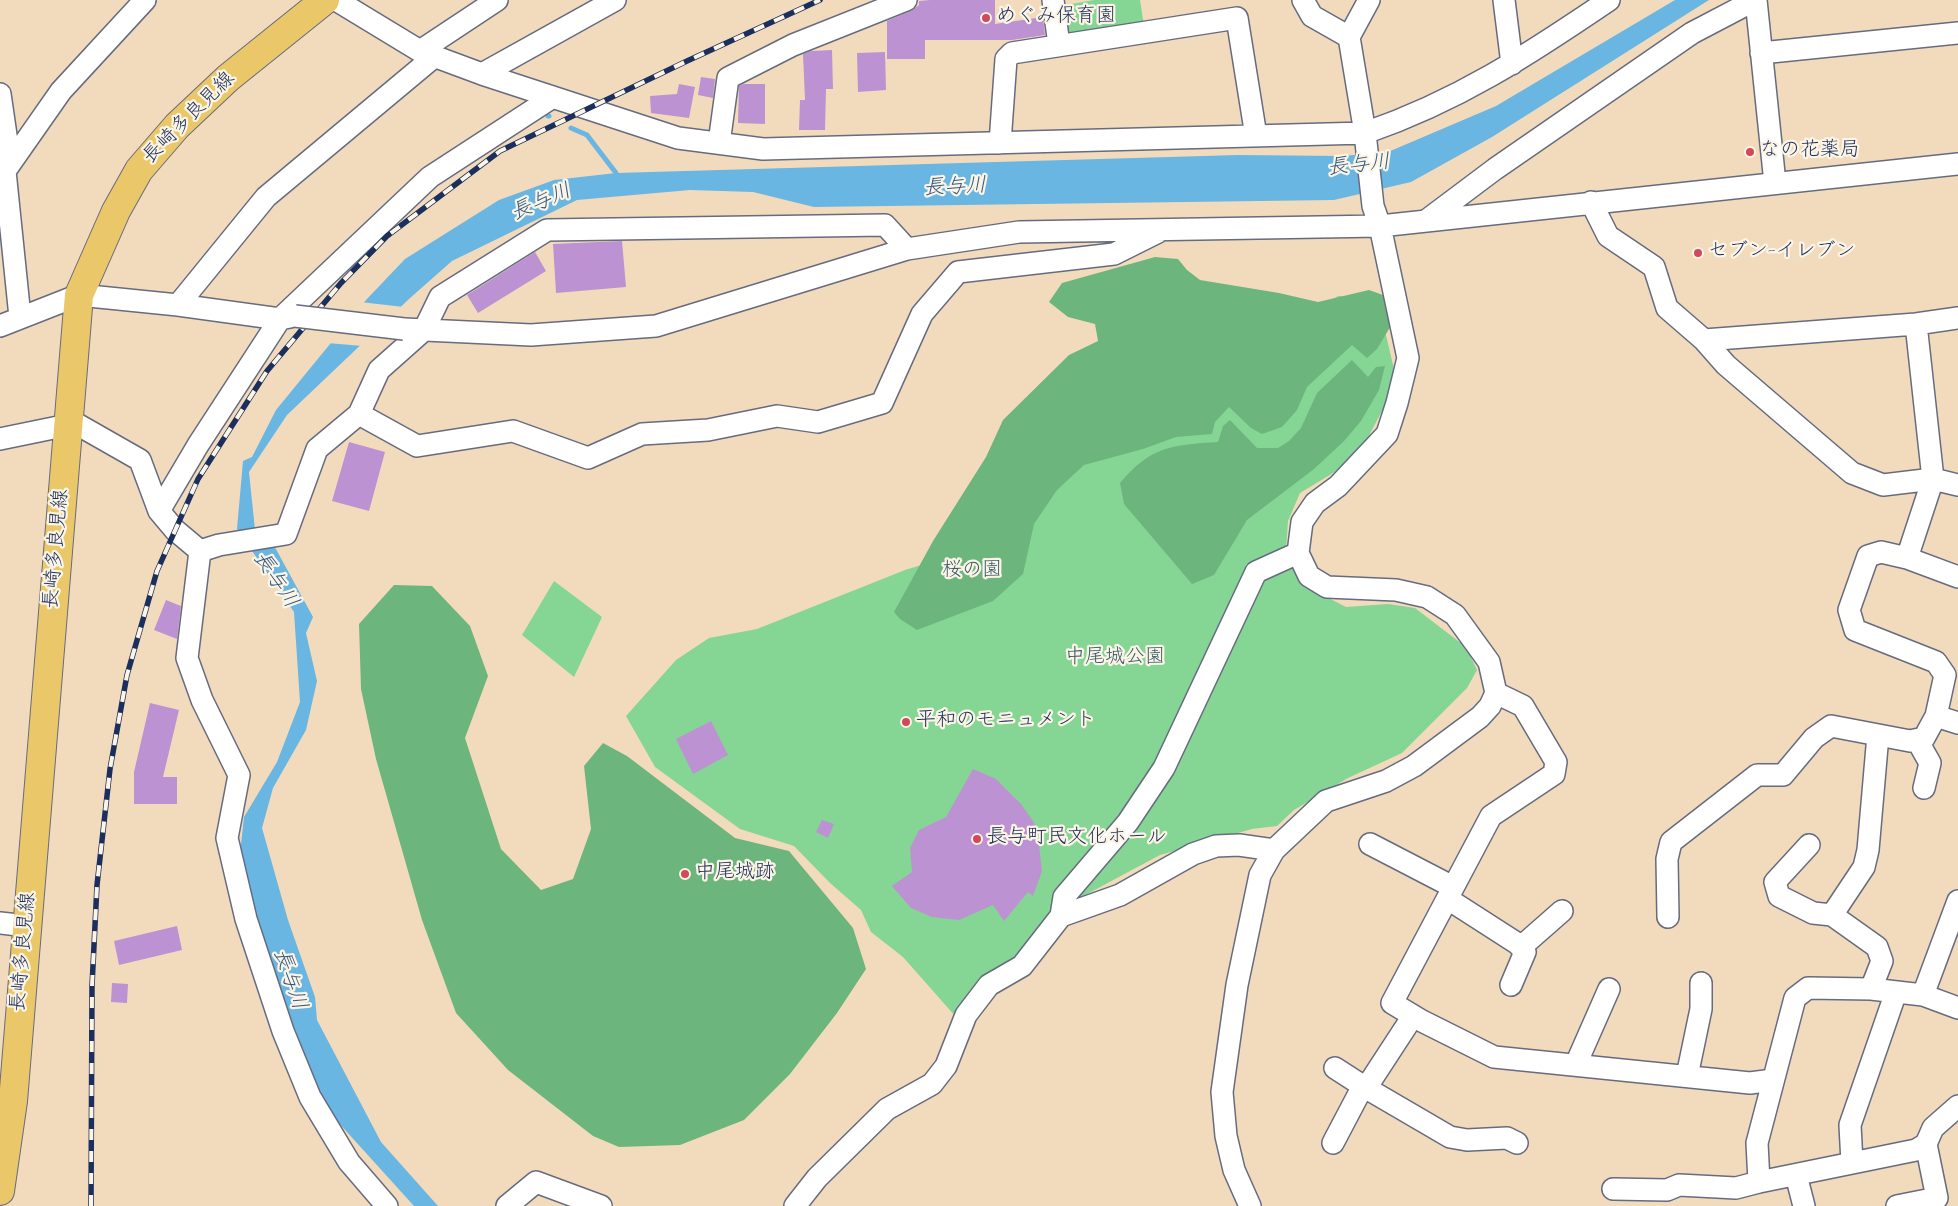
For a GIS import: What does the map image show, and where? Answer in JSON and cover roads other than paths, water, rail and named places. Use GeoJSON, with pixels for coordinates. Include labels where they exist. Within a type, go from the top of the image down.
{"type":"FeatureCollection","features":[{"type":"Feature","properties":{"kind":"main road","name":"長崎多良見線"},"geometry":{"type":"LineString","coordinates":[[0,1191],[13,1101],[79,295],[116,211],[139,170],[177,126],[228,78],[325,0]]}},
{"type":"Feature","properties":{"kind":"street"},"geometry":{"type":"LineString","coordinates":[[5,171],[61,91],[145,0]]}},
{"type":"Feature","properties":{"kind":"street"},"geometry":{"type":"LineString","coordinates":[[336,0],[427,53],[482,74],[678,138],[763,149],[1365,133],[1406,119],[1462,94],[1512,64],[1608,0]]}},
{"type":"Feature","properties":{"kind":"street"},"geometry":{"type":"LineString","coordinates":[[178,305],[266,197],[427,53],[498,0]]}},
{"type":"Feature","properties":{"kind":"street"},"geometry":{"type":"LineString","coordinates":[[482,74],[615,0]]}},
{"type":"Feature","properties":{"kind":"street"},"geometry":{"type":"LineString","coordinates":[[719,143],[728,78],[793,46],[906,0]]}},
{"type":"Feature","properties":{"kind":"street"},"geometry":{"type":"LineString","coordinates":[[1053,0],[1059,46]]}},
{"type":"Feature","properties":{"kind":"street"},"geometry":{"type":"LineString","coordinates":[[1303,0],[1312,16],[1349,37]]}},
{"type":"Feature","properties":{"kind":"street"},"geometry":{"type":"LineString","coordinates":[[1250,1206],[1234,1170],[1226,1136],[1222,1092],[1238,985],[1260,876],[1274,850],[1326,801],[1386,781],[1414,766],[1480,717],[1490,706],[1496,693],[1489,662],[1455,615],[1427,597],[1396,590],[1328,587],[1309,576],[1298,553],[1302,522],[1315,503],[1338,486],[1387,434],[1408,358],[1380,226],[1373,206],[1365,133],[1349,37],[1369,0]]}},
{"type":"Feature","properties":{"kind":"street"},"geometry":{"type":"LineString","coordinates":[[1504,0],[1512,64]]}},
{"type":"Feature","properties":{"kind":"street"},"geometry":{"type":"LineString","coordinates":[[1426,220],[1495,169],[1692,33],[1756,0],[1775,183]]}},
{"type":"Feature","properties":{"kind":"street"},"geometry":{"type":"LineString","coordinates":[[1000,143],[1006,58],[1012,53],[1237,18],[1256,136]]}},
{"type":"Feature","properties":{"kind":"street"},"geometry":{"type":"LineString","coordinates":[[1761,53],[1958,33]]}},
{"type":"Feature","properties":{"kind":"street"},"geometry":{"type":"LineString","coordinates":[[0,94],[7,142],[5,221],[20,317]]}},
{"type":"Feature","properties":{"kind":"street"},"geometry":{"type":"LineString","coordinates":[[159,511],[198,444],[288,318],[430,176],[553,97]]}},
{"type":"Feature","properties":{"kind":"street"},"geometry":{"type":"LineString","coordinates":[[0,326],[79,295],[414,330],[531,335],[656,326],[907,249],[1018,232],[1380,226],[1958,164]]}},
{"type":"Feature","properties":{"kind":"street"},"geometry":{"type":"LineString","coordinates":[[1591,202],[1608,236],[1654,267],[1667,308],[1704,340],[1726,365],[1852,473],[1883,485],[1933,479],[1958,485]]}},
{"type":"Feature","properties":{"kind":"street"},"geometry":{"type":"LineString","coordinates":[[200,551],[286,534],[317,448],[358,414],[379,370],[440,297],[547,230],[885,225],[907,249]]}},
{"type":"Feature","properties":{"kind":"street"},"geometry":{"type":"LineString","coordinates":[[358,414],[417,446],[513,432],[588,458],[642,434],[708,430],[777,416],[818,422],[882,403],[922,314],[958,272],[1114,254],[1164,230]]}},
{"type":"Feature","properties":{"kind":"street"},"geometry":{"type":"LineString","coordinates":[[1704,340],[1916,324],[1958,318]]}},
{"type":"Feature","properties":{"kind":"street"},"geometry":{"type":"LineString","coordinates":[[1907,558],[1933,479],[1916,324]]}},
{"type":"Feature","properties":{"kind":"street"},"geometry":{"type":"LineString","coordinates":[[0,439],[68,422],[140,460],[159,511],[175,530],[200,551]]}},
{"type":"Feature","properties":{"kind":"street"},"geometry":{"type":"LineString","coordinates":[[200,551],[187,658],[202,700],[239,775],[227,838],[246,919],[283,1031],[310,1098],[349,1162],[387,1206]]}},
{"type":"Feature","properties":{"kind":"street"},"geometry":{"type":"LineString","coordinates":[[1668,917],[1668,859],[1671,842],[1757,775],[1782,775],[1814,738],[1831,726],[1910,742],[1924,738],[1936,716],[1945,675],[1936,662],[1855,630],[1849,610],[1868,556],[1881,552],[1907,558],[1958,577]]}},
{"type":"Feature","properties":{"kind":"street"},"geometry":{"type":"LineString","coordinates":[[795,1206],[817,1178],[887,1109],[932,1084],[946,1066],[966,1015],[989,986],[1022,966],[1061,916],[1064,897],[1128,822],[1164,768],[1192,713],[1223,638],[1256,572],[1298,553]]}},
{"type":"Feature","properties":{"kind":"street"},"geometry":{"type":"LineString","coordinates":[[1496,693],[1523,706],[1556,762],[1554,774],[1491,816],[1392,1003],[1494,1058],[1576,1064],[1750,1083],[1773,1080]]}},
{"type":"Feature","properties":{"kind":"street"},"geometry":{"type":"LineString","coordinates":[[1936,716],[1958,723]]}},
{"type":"Feature","properties":{"kind":"street"},"geometry":{"type":"LineString","coordinates":[[1832,915],[1864,867],[1868,850],[1878,735]]}},
{"type":"Feature","properties":{"kind":"street"},"geometry":{"type":"LineString","coordinates":[[1917,740],[1930,764],[1924,788]]}},
{"type":"Feature","properties":{"kind":"street"},"geometry":{"type":"LineString","coordinates":[[1370,844],[1450,893],[1521,947],[1525,952],[1511,985]]}},
{"type":"Feature","properties":{"kind":"street"},"geometry":{"type":"LineString","coordinates":[[1061,916],[1120,895],[1193,854],[1216,846],[1240,845],[1274,850]]}},
{"type":"Feature","properties":{"kind":"street"},"geometry":{"type":"LineString","coordinates":[[1809,845],[1775,882],[1778,896],[1813,913],[1832,915],[1877,948],[1882,961],[1870,990]]}},
{"type":"Feature","properties":{"kind":"street"},"geometry":{"type":"LineString","coordinates":[[1922,995],[1958,901]]}},
{"type":"Feature","properties":{"kind":"street"},"geometry":{"type":"LineString","coordinates":[[1521,947],[1562,911]]}},
{"type":"Feature","properties":{"kind":"street"},"geometry":{"type":"LineString","coordinates":[[0,923],[28,926]]}},
{"type":"Feature","properties":{"kind":"street"},"geometry":{"type":"LineString","coordinates":[[1687,1076],[1701,1009],[1702,983]]}},
{"type":"Feature","properties":{"kind":"street"},"geometry":{"type":"LineString","coordinates":[[1759,1182],[1757,1143],[1795,998],[1808,988],[1870,990],[1922,995],[1958,1008]]}},
{"type":"Feature","properties":{"kind":"street"},"geometry":{"type":"LineString","coordinates":[[1576,1064],[1609,989]]}},
{"type":"Feature","properties":{"kind":"street"},"geometry":{"type":"LineString","coordinates":[[1852,1163],[1850,1125],[1896,992]]}},
{"type":"Feature","properties":{"kind":"street"},"geometry":{"type":"LineString","coordinates":[[1333,1143],[1365,1087],[1413,1016]]}},
{"type":"Feature","properties":{"kind":"street"},"geometry":{"type":"LineString","coordinates":[[1335,1068],[1450,1137],[1467,1140],[1507,1138],[1517,1143]]}},
{"type":"Feature","properties":{"kind":"street"},"geometry":{"type":"LineString","coordinates":[[1897,1206],[1938,1198],[1926,1144],[1932,1128],[1958,1106]]}},
{"type":"Feature","properties":{"kind":"street"},"geometry":{"type":"LineString","coordinates":[[1613,1188],[1667,1190],[1678,1185],[1736,1188],[1916,1150],[1926,1144]]}},
{"type":"Feature","properties":{"kind":"street"},"geometry":{"type":"LineString","coordinates":[[1796,1175],[1804,1206]]}},
{"type":"Feature","properties":{"kind":"street"},"geometry":{"type":"LineString","coordinates":[[507,1206],[536,1182],[601,1206]]}},
{"type":"Feature","properties":{"kind":"water","name":"長与川"},"geometry":{"type":"Polygon","coordinates":[[[1675,0],[1709,0],[1492,137],[1411,182],[1334,200],[814,207],[753,192],[690,190],[577,200],[452,261],[409,299],[287,415],[249,472],[255,530],[271,540],[313,617],[306,633],[317,681],[306,730],[273,788],[262,828],[288,920],[315,997],[317,1020],[381,1142],[438,1206],[414,1206],[327,1110],[282,1008],[239,862],[244,817],[277,762],[300,702],[294,612],[237,529],[243,461],[252,457],[276,410],[366,300],[405,259],[499,200],[554,180],[616,173],[1238,155],[1342,156],[1388,152],[1496,106],[1675,0]]]}},
{"type":"Feature","properties":{"kind":"waterway"},"geometry":{"type":"LineString","coordinates":[[571,128],[587,135],[616,173]]}},
{"type":"Feature","properties":{"kind":"railway"},"geometry":{"type":"LineString","coordinates":[[91,1206],[92,986],[97,885],[110,769],[127,675],[157,571],[198,479],[267,371],[341,283],[387,236],[500,151],[687,61],[820,0]]}},
{"type":"Feature","properties":{"kind":"place","name":"めぐみ保育園"},"geometry":{"type":"Point","coordinates":[986,18]}},
{"type":"Feature","properties":{"kind":"place","name":"なの花薬局"},"geometry":{"type":"Point","coordinates":[1750,152]}},
{"type":"Feature","properties":{"kind":"place","name":"セブン-イレブン"},"geometry":{"type":"Point","coordinates":[1698,253]}},
{"type":"Feature","properties":{"kind":"place","name":"平和のモニュメント"},"geometry":{"type":"Point","coordinates":[906,722]}},
{"type":"Feature","properties":{"kind":"place","name":"長与町民文化ホール"},"geometry":{"type":"Point","coordinates":[977,839]}},
{"type":"Feature","properties":{"kind":"place","name":"中尾城跡"},"geometry":{"type":"Point","coordinates":[685,874]}},
{"type":"Feature","properties":{"kind":"park label","name":"桜の園"},"geometry":{"type":"Point","coordinates":[972,572]}},
{"type":"Feature","properties":{"kind":"park label","name":"中尾城公園"},"geometry":{"type":"Point","coordinates":[1115,659]}}]}
